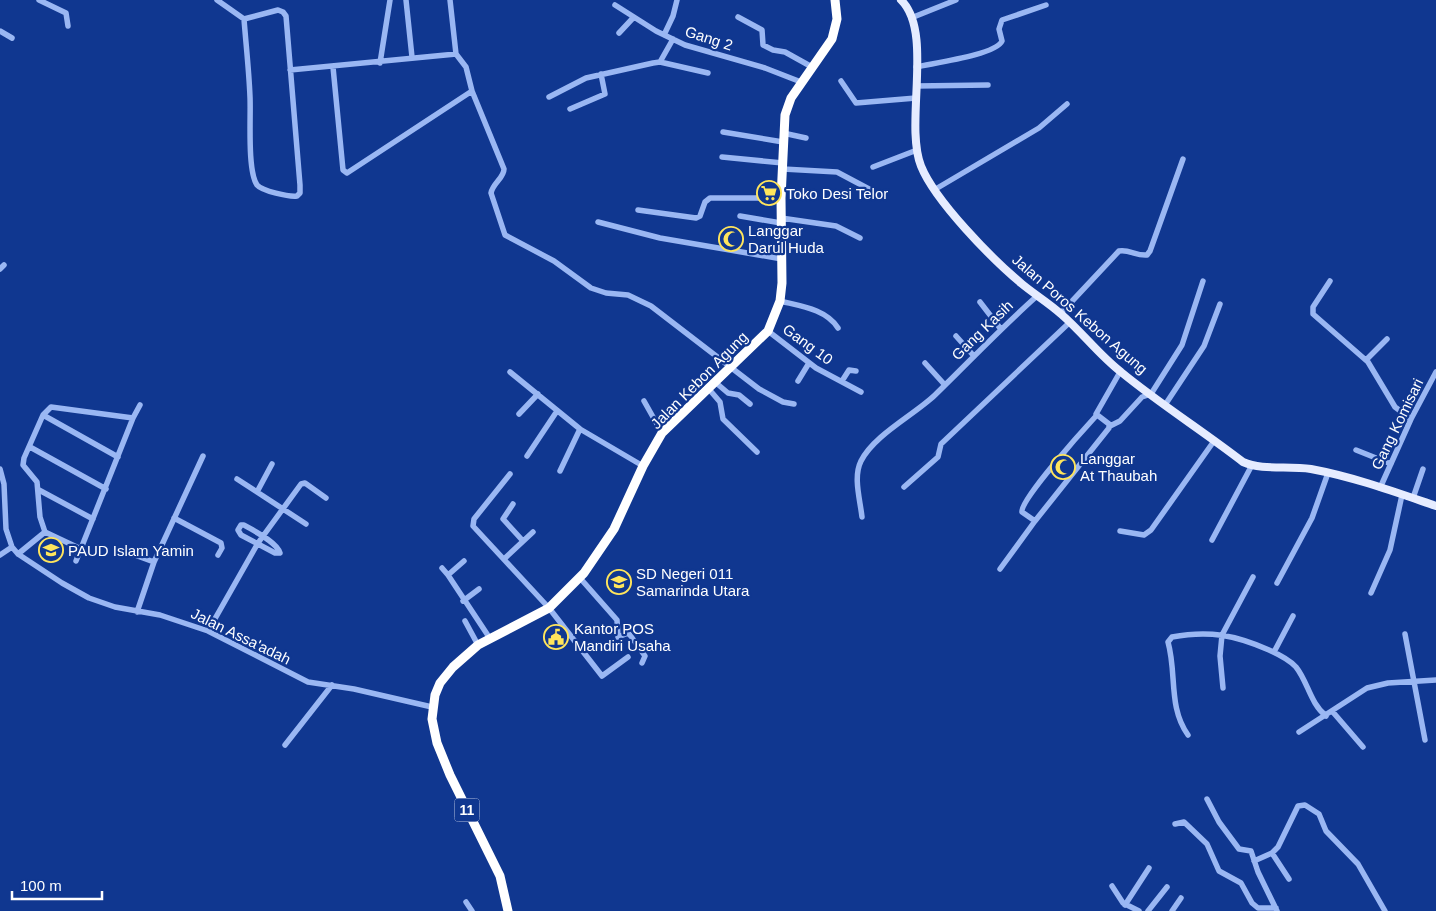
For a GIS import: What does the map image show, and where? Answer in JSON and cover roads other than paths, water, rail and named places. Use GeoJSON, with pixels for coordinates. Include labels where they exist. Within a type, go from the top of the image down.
{"type":"FeatureCollection","features":[{"type":"Feature","properties":{"kind":"highway","name":"Jalan Kebon Agung"},"geometry":{"type":"LineString","coordinates":[[432,707],[443,679],[453,667],[478,645],[489,637],[533,618],[549,608],[580,578],[614,529],[643,466],[662,433],[768,331],[780,301],[783,137],[787,107],[801,82],[832,39],[837,19],[835,0]]}},
{"type":"Feature","properties":{"kind":"highway","name":"11"},"geometry":{"type":"LineString","coordinates":[[432,707],[437,743],[450,775],[494,862],[504,890],[508,911]]}},
{"type":"Feature","properties":{"kind":"main road","name":"Jalan Poros Kebon Agung"},"geometry":{"type":"LineString","coordinates":[[901,0],[906,5],[911,18],[916,43],[915,137],[920,166],[934,190],[955,217],[1006,269],[1037,296],[1061,313],[1120,372],[1243,462],[1252,465],[1286,466],[1328,473],[1402,494],[1436,506]]}},
{"type":"Feature","properties":{"kind":"street"},"geometry":{"type":"LineString","coordinates":[[39,0],[66,13],[68,26]]}},
{"type":"Feature","properties":{"kind":"street"},"geometry":{"type":"LineString","coordinates":[[217,0],[244,19]]}},
{"type":"Feature","properties":{"kind":"street"},"geometry":{"type":"LineString","coordinates":[[380,63],[390,0]]}},
{"type":"Feature","properties":{"kind":"street"},"geometry":{"type":"LineString","coordinates":[[406,0],[412,57]]}},
{"type":"Feature","properties":{"kind":"street"},"geometry":{"type":"LineString","coordinates":[[450,0],[456,54],[466,67],[472,91],[504,169],[504,173],[492,186],[491,193],[505,235],[534,249],[590,288],[606,293],[628,295],[651,306],[730,368],[777,400],[794,404]]}},
{"type":"Feature","properties":{"kind":"street"},"geometry":{"type":"LineString","coordinates":[[664,35],[678,0]]}},
{"type":"Feature","properties":{"kind":"street"},"geometry":{"type":"LineString","coordinates":[[911,18],[956,0]]}},
{"type":"Feature","properties":{"kind":"street"},"geometry":{"type":"LineString","coordinates":[[916,67],[960,59],[997,47],[1002,40],[999,29],[1002,20],[1046,5]]}},
{"type":"Feature","properties":{"kind":"street","name":"Gang 2"},"geometry":{"type":"LineString","coordinates":[[615,6],[633,18],[673,39],[801,82]]}},
{"type":"Feature","properties":{"kind":"street"},"geometry":{"type":"LineString","coordinates":[[270,12],[283,12],[286,16],[300,192],[297,196],[287,197],[259,187],[255,181],[250,144],[250,95],[244,19],[270,12]]}},
{"type":"Feature","properties":{"kind":"street"},"geometry":{"type":"LineString","coordinates":[[738,17],[762,30],[763,45],[789,54],[812,67]]}},
{"type":"Feature","properties":{"kind":"street"},"geometry":{"type":"LineString","coordinates":[[619,33],[633,18]]}},
{"type":"Feature","properties":{"kind":"street"},"geometry":{"type":"LineString","coordinates":[[0,31],[12,38]]}},
{"type":"Feature","properties":{"kind":"street"},"geometry":{"type":"LineString","coordinates":[[660,62],[673,39]]}},
{"type":"Feature","properties":{"kind":"street"},"geometry":{"type":"LineString","coordinates":[[290,70],[380,63],[412,57],[456,54]]}},
{"type":"Feature","properties":{"kind":"street"},"geometry":{"type":"LineString","coordinates":[[548,97],[586,78],[660,62],[708,73]]}},
{"type":"Feature","properties":{"kind":"street"},"geometry":{"type":"LineString","coordinates":[[333,67],[343,170],[347,173],[472,91]]}},
{"type":"Feature","properties":{"kind":"street"},"geometry":{"type":"LineString","coordinates":[[570,109],[605,94],[601,74]]}},
{"type":"Feature","properties":{"kind":"street"},"geometry":{"type":"LineString","coordinates":[[840,81],[856,103],[916,98]]}},
{"type":"Feature","properties":{"kind":"street"},"geometry":{"type":"LineString","coordinates":[[916,86],[988,85]]}},
{"type":"Feature","properties":{"kind":"street"},"geometry":{"type":"LineString","coordinates":[[934,190],[1039,128],[1067,104]]}},
{"type":"Feature","properties":{"kind":"street"},"geometry":{"type":"LineString","coordinates":[[723,132],[806,138]]}},
{"type":"Feature","properties":{"kind":"street"},"geometry":{"type":"LineString","coordinates":[[873,167],[917,150]]}},
{"type":"Feature","properties":{"kind":"street"},"geometry":{"type":"LineString","coordinates":[[722,157],[837,172],[869,189]]}},
{"type":"Feature","properties":{"kind":"street"},"geometry":{"type":"LineString","coordinates":[[1061,313],[1118,251],[1126,250],[1141,255],[1150,251],[1182,159]]}},
{"type":"Feature","properties":{"kind":"street"},"geometry":{"type":"LineString","coordinates":[[638,210],[696,218],[700,216],[705,202],[710,198],[781,198]]}},
{"type":"Feature","properties":{"kind":"street"},"geometry":{"type":"LineString","coordinates":[[740,216],[832,225],[860,238]]}},
{"type":"Feature","properties":{"kind":"street"},"geometry":{"type":"LineString","coordinates":[[598,222],[660,238],[782,260]]}},
{"type":"Feature","properties":{"kind":"street"},"geometry":{"type":"LineString","coordinates":[[1000,569],[1035,521],[1110,426],[1120,421],[1142,397],[1150,394],[1184,341],[1203,281]]}},
{"type":"Feature","properties":{"kind":"street"},"geometry":{"type":"LineString","coordinates":[[1330,281],[1312,311],[1366,360],[1395,407],[1411,419]]}},
{"type":"Feature","properties":{"kind":"street","name":"Gang Kasih"},"geometry":{"type":"LineString","coordinates":[[862,517],[857,481],[861,461],[872,446],[927,402],[973,354],[1037,296]]}},
{"type":"Feature","properties":{"kind":"street"},"geometry":{"type":"LineString","coordinates":[[780,301],[825,314],[833,320],[838,328]]}},
{"type":"Feature","properties":{"kind":"street"},"geometry":{"type":"LineString","coordinates":[[980,302],[1000,328]]}},
{"type":"Feature","properties":{"kind":"street"},"geometry":{"type":"LineString","coordinates":[[1166,405],[1204,346],[1220,304]]}},
{"type":"Feature","properties":{"kind":"street"},"geometry":{"type":"LineString","coordinates":[[904,488],[938,458],[941,444],[1070,322]]}},
{"type":"Feature","properties":{"kind":"street","name":"Gang 10"},"geometry":{"type":"LineString","coordinates":[[768,331],[822,372],[842,380],[861,392]]}},
{"type":"Feature","properties":{"kind":"street"},"geometry":{"type":"LineString","coordinates":[[956,336],[973,354]]}},
{"type":"Feature","properties":{"kind":"street"},"geometry":{"type":"LineString","coordinates":[[1366,360],[1386,339]]}},
{"type":"Feature","properties":{"kind":"street"},"geometry":{"type":"LineString","coordinates":[[798,381],[809,363]]}},
{"type":"Feature","properties":{"kind":"street"},"geometry":{"type":"LineString","coordinates":[[925,364],[944,384]]}},
{"type":"Feature","properties":{"kind":"street"},"geometry":{"type":"LineString","coordinates":[[842,380],[849,370],[856,372]]}},
{"type":"Feature","properties":{"kind":"street"},"geometry":{"type":"LineString","coordinates":[[510,372],[580,429],[643,466]]}},
{"type":"Feature","properties":{"kind":"street"},"geometry":{"type":"LineString","coordinates":[[1035,521],[1022,512],[1022,506],[1040,481],[1096,416],[1120,372]]}},
{"type":"Feature","properties":{"kind":"street","name":"Gang Komisari"},"geometry":{"type":"LineString","coordinates":[[1380,488],[1411,419],[1436,372]]}},
{"type":"Feature","properties":{"kind":"street"},"geometry":{"type":"LineString","coordinates":[[715,382],[728,393],[739,395],[750,404]]}},
{"type":"Feature","properties":{"kind":"street"},"geometry":{"type":"LineString","coordinates":[[708,388],[720,402],[723,420],[757,452]]}},
{"type":"Feature","properties":{"kind":"street"},"geometry":{"type":"LineString","coordinates":[[519,414],[538,394]]}},
{"type":"Feature","properties":{"kind":"street"},"geometry":{"type":"LineString","coordinates":[[644,401],[662,433]]}},
{"type":"Feature","properties":{"kind":"street"},"geometry":{"type":"LineString","coordinates":[[76,561],[133,418],[140,405]]}},
{"type":"Feature","properties":{"kind":"street"},"geometry":{"type":"LineString","coordinates":[[81,549],[45,532],[40,517],[37,482],[23,465],[30,447],[43,415],[53,407],[133,418]]}},
{"type":"Feature","properties":{"kind":"street"},"geometry":{"type":"LineString","coordinates":[[528,456],[557,411]]}},
{"type":"Feature","properties":{"kind":"street"},"geometry":{"type":"LineString","coordinates":[[43,415],[118,457]]}},
{"type":"Feature","properties":{"kind":"street"},"geometry":{"type":"LineString","coordinates":[[1096,416],[1110,426]]}},
{"type":"Feature","properties":{"kind":"street"},"geometry":{"type":"LineString","coordinates":[[560,471],[580,429]]}},
{"type":"Feature","properties":{"kind":"street"},"geometry":{"type":"LineString","coordinates":[[1120,531],[1144,535],[1151,530],[1214,441]]}},
{"type":"Feature","properties":{"kind":"street"},"geometry":{"type":"LineString","coordinates":[[30,447],[106,488]]}},
{"type":"Feature","properties":{"kind":"street"},"geometry":{"type":"LineString","coordinates":[[1356,450],[1391,464]]}},
{"type":"Feature","properties":{"kind":"street"},"geometry":{"type":"LineString","coordinates":[[137,612],[154,562],[203,456]]}},
{"type":"Feature","properties":{"kind":"street"},"geometry":{"type":"LineString","coordinates":[[257,492],[272,464]]}},
{"type":"Feature","properties":{"kind":"street"},"geometry":{"type":"LineString","coordinates":[[1212,540],[1252,465]]}},
{"type":"Feature","properties":{"kind":"street","name":"Jalan Assa'adah"},"geometry":{"type":"LineString","coordinates":[[0,469],[4,484],[2,505],[6,529],[12,547],[18,554],[89,598],[137,612],[181,620],[208,631],[302,680],[432,707]]}},
{"type":"Feature","properties":{"kind":"street"},"geometry":{"type":"LineString","coordinates":[[1413,498],[1423,469]]}},
{"type":"Feature","properties":{"kind":"street"},"geometry":{"type":"LineString","coordinates":[[1277,583],[1312,518],[1328,473]]}},
{"type":"Feature","properties":{"kind":"street"},"geometry":{"type":"LineString","coordinates":[[510,474],[473,522],[478,531],[549,608],[603,676],[628,657]]}},
{"type":"Feature","properties":{"kind":"street"},"geometry":{"type":"LineString","coordinates":[[237,479],[306,524]]}},
{"type":"Feature","properties":{"kind":"street"},"geometry":{"type":"LineString","coordinates":[[208,631],[258,543],[302,483],[326,498]]}},
{"type":"Feature","properties":{"kind":"street"},"geometry":{"type":"LineString","coordinates":[[39,490],[93,519]]}},
{"type":"Feature","properties":{"kind":"street"},"geometry":{"type":"LineString","coordinates":[[1371,594],[1390,550],[1402,494]]}},
{"type":"Feature","properties":{"kind":"street"},"geometry":{"type":"LineString","coordinates":[[513,504],[502,519],[523,541]]}},
{"type":"Feature","properties":{"kind":"street"},"geometry":{"type":"LineString","coordinates":[[174,518],[221,543],[222,548],[218,555]]}},
{"type":"Feature","properties":{"kind":"street"},"geometry":{"type":"LineString","coordinates":[[244,525],[278,548],[280,553],[275,553],[258,543],[240,533],[240,527],[244,525]]}},
{"type":"Feature","properties":{"kind":"street"},"geometry":{"type":"LineString","coordinates":[[18,554],[45,532]]}},
{"type":"Feature","properties":{"kind":"street"},"geometry":{"type":"LineString","coordinates":[[504,559],[532,532]]}},
{"type":"Feature","properties":{"kind":"street"},"geometry":{"type":"LineString","coordinates":[[0,555],[12,547]]}},
{"type":"Feature","properties":{"kind":"street"},"geometry":{"type":"LineString","coordinates":[[132,554],[154,562]]}},
{"type":"Feature","properties":{"kind":"street"},"geometry":{"type":"LineString","coordinates":[[448,575],[464,561]]}},
{"type":"Feature","properties":{"kind":"street"},"geometry":{"type":"LineString","coordinates":[[442,568],[489,637]]}},
{"type":"Feature","properties":{"kind":"street"},"geometry":{"type":"LineString","coordinates":[[1224,688],[1220,656],[1222,635],[1253,577]]}},
{"type":"Feature","properties":{"kind":"street"},"geometry":{"type":"LineString","coordinates":[[580,578],[617,620],[618,637],[628,633],[633,638],[644,656],[642,663]]}},
{"type":"Feature","properties":{"kind":"street"},"geometry":{"type":"LineString","coordinates":[[463,600],[479,589]]}},
{"type":"Feature","properties":{"kind":"street"},"geometry":{"type":"LineString","coordinates":[[1274,652],[1293,616]]}},
{"type":"Feature","properties":{"kind":"street"},"geometry":{"type":"LineString","coordinates":[[465,621],[478,645]]}},
{"type":"Feature","properties":{"kind":"street"},"geometry":{"type":"LineString","coordinates":[[1188,735],[1181,726],[1175,704],[1168,642],[1172,637],[1195,632],[1236,637],[1274,652],[1295,666],[1316,706],[1326,716]]}},
{"type":"Feature","properties":{"kind":"street"},"geometry":{"type":"LineString","coordinates":[[1405,634],[1425,740]]}},
{"type":"Feature","properties":{"kind":"street"},"geometry":{"type":"LineString","coordinates":[[1299,732],[1367,688],[1378,684],[1436,680]]}},
{"type":"Feature","properties":{"kind":"street"},"geometry":{"type":"LineString","coordinates":[[285,745],[332,685]]}},
{"type":"Feature","properties":{"kind":"street"},"geometry":{"type":"LineString","coordinates":[[1332,711],[1363,747]]}},
{"type":"Feature","properties":{"kind":"street"},"geometry":{"type":"LineString","coordinates":[[1207,799],[1210,808],[1234,843],[1241,850],[1249,850],[1277,910]]}},
{"type":"Feature","properties":{"kind":"street"},"geometry":{"type":"LineString","coordinates":[[1254,861],[1272,853],[1278,847],[1298,806],[1305,805],[1319,814],[1326,831],[1358,864],[1385,910]]}},
{"type":"Feature","properties":{"kind":"street"},"geometry":{"type":"LineString","coordinates":[[1175,824],[1184,822],[1201,836],[1211,851],[1219,871],[1241,883],[1252,903],[1258,908],[1277,910]]}},
{"type":"Feature","properties":{"kind":"street"},"geometry":{"type":"LineString","coordinates":[[1272,853],[1289,879]]}},
{"type":"Feature","properties":{"kind":"street"},"geometry":{"type":"LineString","coordinates":[[1125,905],[1149,868]]}},
{"type":"Feature","properties":{"kind":"street"},"geometry":{"type":"LineString","coordinates":[[1112,886],[1125,905],[1139,911]]}},
{"type":"Feature","properties":{"kind":"street"},"geometry":{"type":"LineString","coordinates":[[1148,911],[1167,887]]}},
{"type":"Feature","properties":{"kind":"street"},"geometry":{"type":"LineString","coordinates":[[1172,911],[1181,898]]}},
{"type":"Feature","properties":{"kind":"street"},"geometry":{"type":"LineString","coordinates":[[466,902],[472,911]]}},
{"type":"Feature","properties":{"kind":"place","name":"Toko Desi Telor"},"geometry":{"type":"Point","coordinates":[769,193]}},
{"type":"Feature","properties":{"kind":"place","name":"Langgar Darul Huda"},"geometry":{"type":"Point","coordinates":[731,239]}},
{"type":"Feature","properties":{"kind":"place","name":"Langgar At Thaubah"},"geometry":{"type":"Point","coordinates":[1063,467]}},
{"type":"Feature","properties":{"kind":"place","name":"PAUD Islam Yamin"},"geometry":{"type":"Point","coordinates":[51,550]}},
{"type":"Feature","properties":{"kind":"place","name":"SD Negeri 011 Samarinda Utara"},"geometry":{"type":"Point","coordinates":[619,582]}},
{"type":"Feature","properties":{"kind":"place","name":"Kantor POS Mandiri Usaha"},"geometry":{"type":"Point","coordinates":[556,637]}}]}
